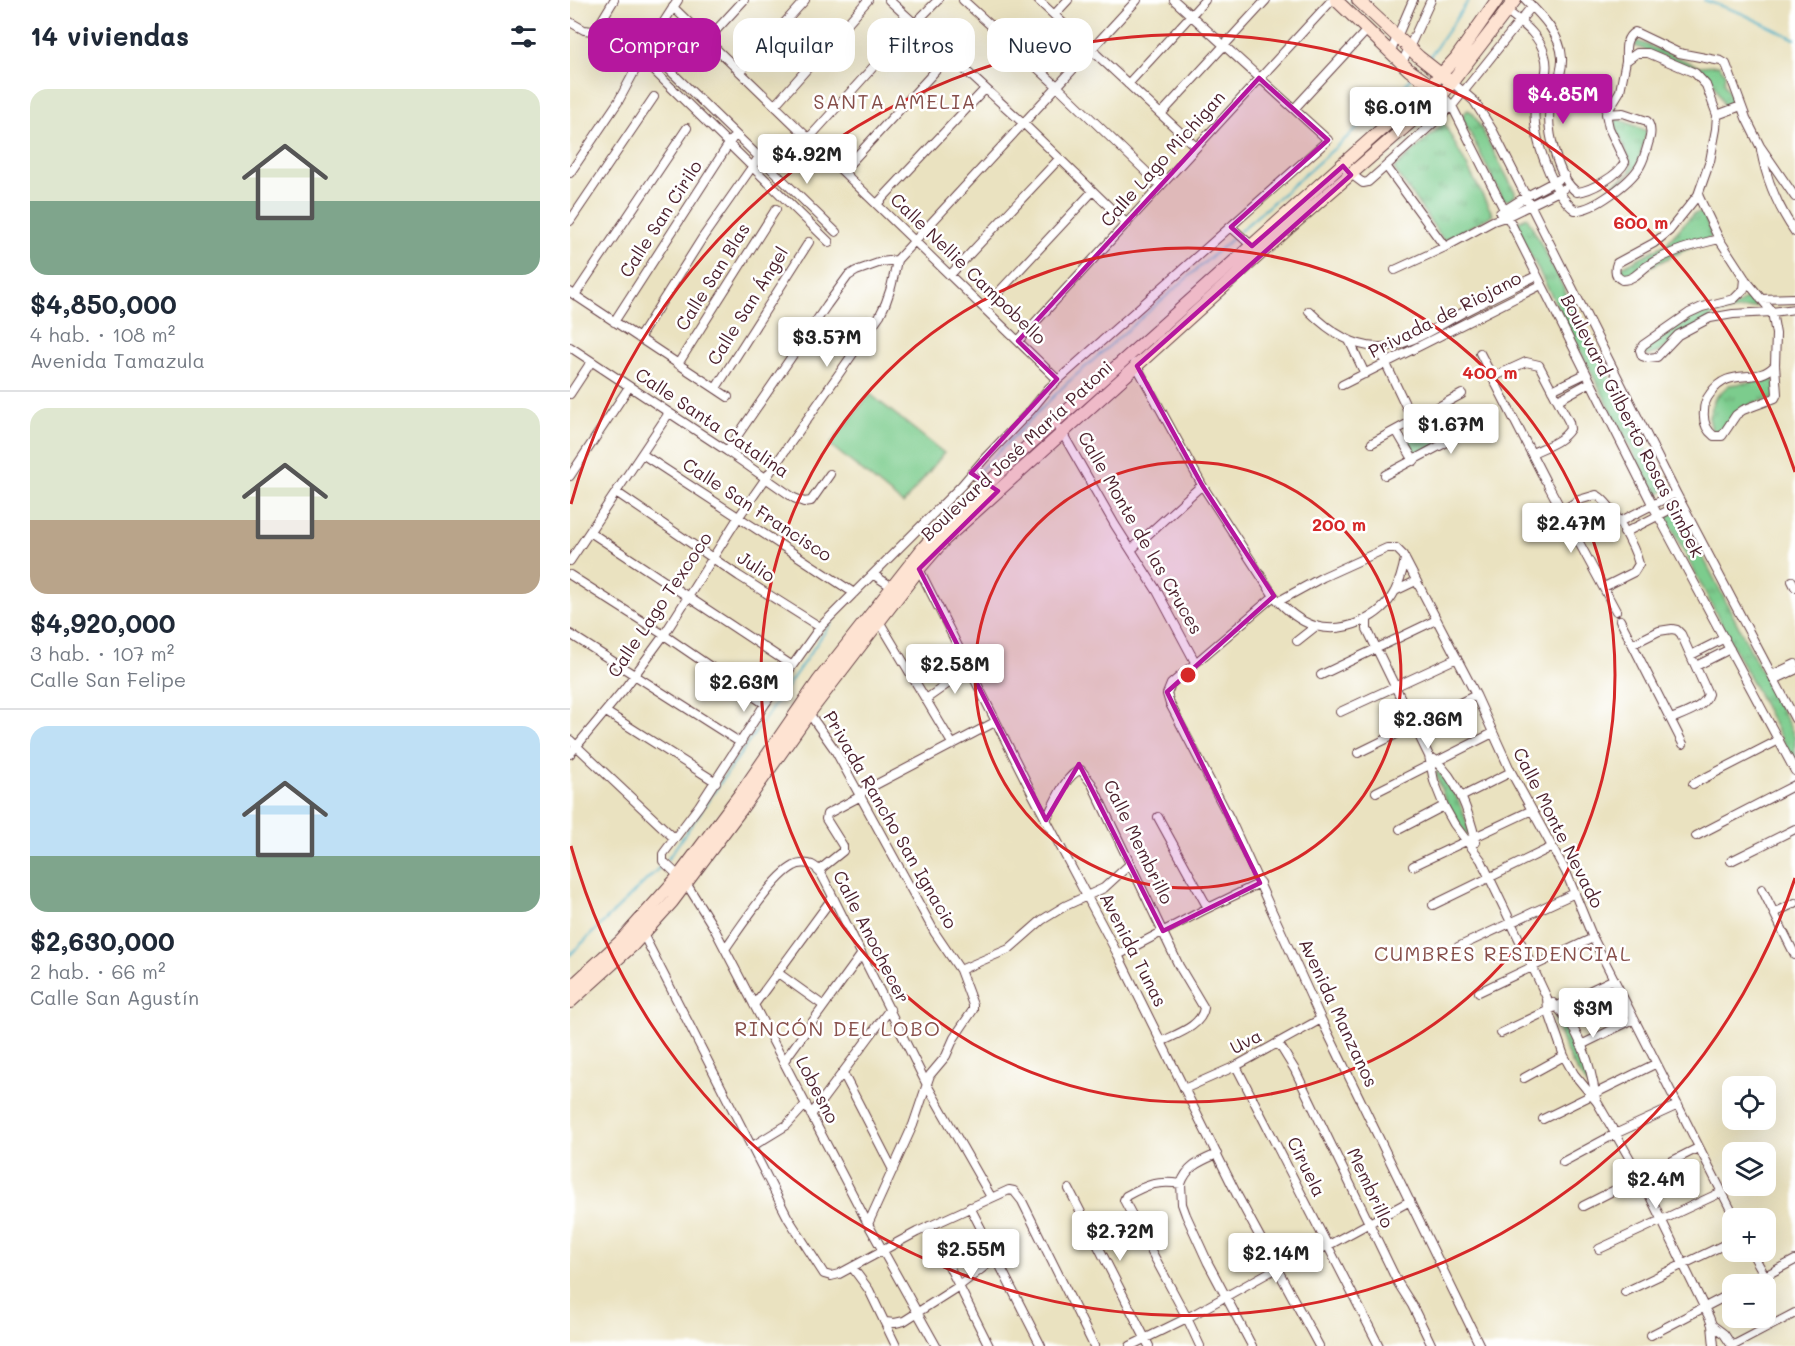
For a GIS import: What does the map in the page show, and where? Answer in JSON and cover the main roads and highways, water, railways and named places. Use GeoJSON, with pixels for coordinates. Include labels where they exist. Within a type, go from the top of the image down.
{"type":"FeatureCollection","features":[{"type":"Feature","properties":{"kind":"main road"},"geometry":{"type":"LineString","coordinates":[[1334,0],[1406,66],[1442,95]]}},
{"type":"Feature","properties":{"kind":"main road"},"geometry":{"type":"LineString","coordinates":[[1358,0],[1419,57],[1453,83]]}},
{"type":"Feature","properties":{"kind":"main road","name":"Boulevard José María Patoni"},"geometry":{"type":"LineString","coordinates":[[831,675],[888,584],[932,537],[977,478],[1056,422],[1134,361],[1291,226],[1347,170],[1426,82],[1442,74],[1497,0]]}},
{"type":"Feature","properties":{"kind":"main road","name":"Boulevard José María Patoni"},"geometry":{"type":"LineString","coordinates":[[570,1002],[644,934],[746,786],[831,675],[879,621],[919,568],[963,521],[1063,434],[1252,246],[1442,95],[1515,0]]}},
{"type":"Feature","properties":{"kind":"main road","name":"Boulevard José María Patoni"},"geometry":{"type":"LineString","coordinates":[[570,987],[621,941],[682,880]]}},
{"type":"Feature","properties":{"kind":"waterway"},"geometry":{"type":"LineString","coordinates":[[1428,59],[1469,0]]}},
{"type":"Feature","properties":{"kind":"waterway"},"geometry":{"type":"LineString","coordinates":[[1704,0],[1741,13],[1795,39]]}},
{"type":"Feature","properties":{"kind":"waterway"},"geometry":{"type":"LineString","coordinates":[[1240,231],[1400,91],[1412,77]]}},
{"type":"Feature","properties":{"kind":"waterway"},"geometry":{"type":"LineString","coordinates":[[979,471],[1066,384],[1236,235]]}},
{"type":"Feature","properties":{"kind":"waterway"},"geometry":{"type":"LineString","coordinates":[[667,860],[833,620]]}},
{"type":"Feature","properties":{"kind":"waterway"},"geometry":{"type":"LineString","coordinates":[[570,955],[663,864]]}},
{"type":"Feature","properties":{"kind":"district","name":"SANTA AMELIA"},"geometry":{"type":"Point","coordinates":[895,102]}},
{"type":"Feature","properties":{"kind":"district","name":"CUMBRES RESIDENCIAL"},"geometry":{"type":"Point","coordinates":[1503,954]}},
{"type":"Feature","properties":{"kind":"district","name":"RINCÓN DEL LOBO"},"geometry":{"type":"Point","coordinates":[838,1029]}}]}
